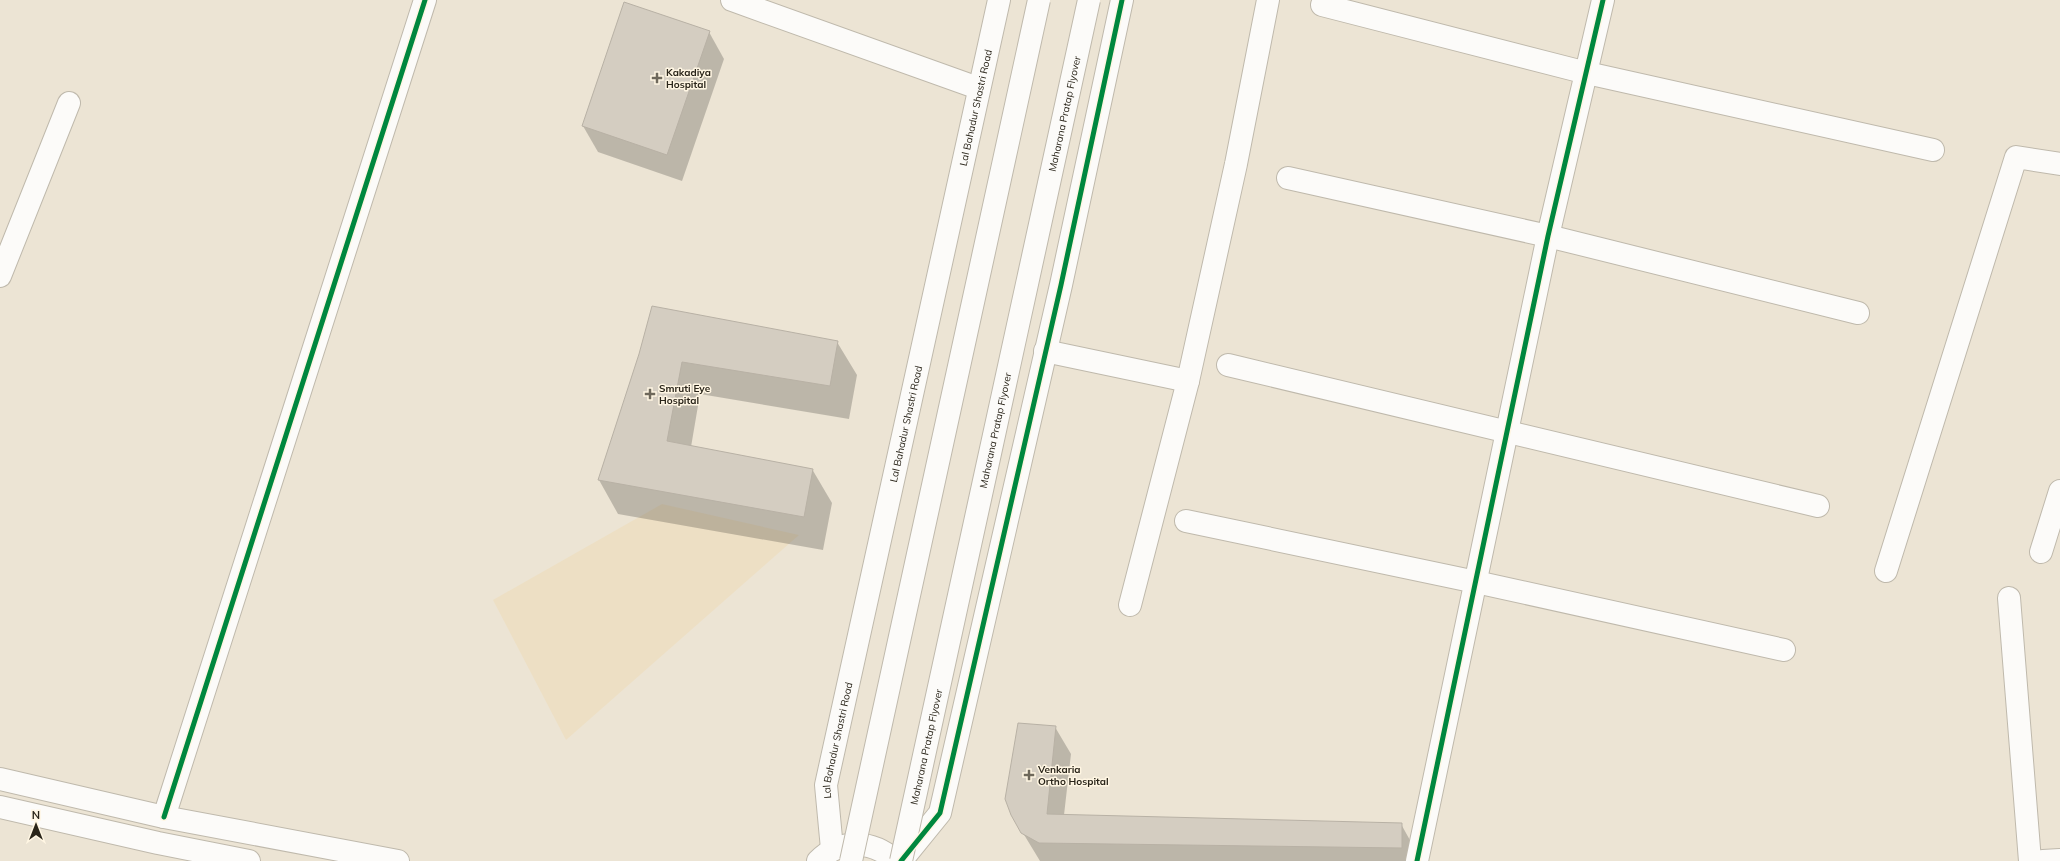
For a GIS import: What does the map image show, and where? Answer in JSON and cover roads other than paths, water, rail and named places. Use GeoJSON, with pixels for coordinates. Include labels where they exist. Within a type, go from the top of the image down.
{"type":"FeatureCollection","features":[{"type":"Feature","properties":{"kind":"street"},"geometry":{"type":"LineString","coordinates":[[164,817],[425,0]]}},
{"type":"Feature","properties":{"kind":"street"},"geometry":{"type":"LineString","coordinates":[[732,0],[978,88]]}},
{"type":"Feature","properties":{"kind":"street","name":"Lal Bahadur Shastri Road"},"geometry":{"type":"LineString","coordinates":[[825,855],[826,785],[978,88],[999,0]]}},
{"type":"Feature","properties":{"kind":"street"},"geometry":{"type":"LineString","coordinates":[[851,861],[1039,0]]}},
{"type":"Feature","properties":{"kind":"street","name":"Maharana Pratap Flyover"},"geometry":{"type":"LineString","coordinates":[[901,861],[1089,0]]}},
{"type":"Feature","properties":{"kind":"street"},"geometry":{"type":"LineString","coordinates":[[901,861],[940,813],[1063,278],[1122,0]]}},
{"type":"Feature","properties":{"kind":"street"},"geometry":{"type":"LineString","coordinates":[[1130,605],[1188,381],[1236,164],[1268,0]]}},
{"type":"Feature","properties":{"kind":"street"},"geometry":{"type":"LineString","coordinates":[[1417,861],[1548,236],[1603,0]]}},
{"type":"Feature","properties":{"kind":"street"},"geometry":{"type":"LineString","coordinates":[[1322,5],[1587,73],[1933,150]]}},
{"type":"Feature","properties":{"kind":"street"},"geometry":{"type":"LineString","coordinates":[[0,276],[69,103]]}},
{"type":"Feature","properties":{"kind":"street"},"geometry":{"type":"LineString","coordinates":[[1886,571],[2016,157],[2060,164]]}},
{"type":"Feature","properties":{"kind":"street"},"geometry":{"type":"LineString","coordinates":[[1288,178],[1548,236],[1858,314]]}},
{"type":"Feature","properties":{"kind":"street"},"geometry":{"type":"LineString","coordinates":[[1045,351],[1188,381]]}},
{"type":"Feature","properties":{"kind":"street"},"geometry":{"type":"LineString","coordinates":[[1228,365],[1818,506]]}},
{"type":"Feature","properties":{"kind":"street"},"geometry":{"type":"LineString","coordinates":[[2041,552],[2060,491]]}},
{"type":"Feature","properties":{"kind":"street"},"geometry":{"type":"LineString","coordinates":[[1186,521],[1476,582],[1784,650]]}},
{"type":"Feature","properties":{"kind":"street"},"geometry":{"type":"LineString","coordinates":[[2009,598],[2030,861]]}},
{"type":"Feature","properties":{"kind":"street"},"geometry":{"type":"LineString","coordinates":[[0,779],[164,817],[398,861]]}},
{"type":"Feature","properties":{"kind":"street"},"geometry":{"type":"LineString","coordinates":[[0,807],[158,843],[249,861]]}},
{"type":"Feature","properties":{"kind":"street"},"geometry":{"type":"LineString","coordinates":[[825,855],[846,845],[860,844],[874,847],[885,852],[896,861]]}},
{"type":"Feature","properties":{"kind":"street"},"geometry":{"type":"LineString","coordinates":[[2043,861],[2060,860]]}},
{"type":"Feature","properties":{"kind":"place","name":"Kakadiya Hospital"},"geometry":{"type":"Point","coordinates":[657,78]}},
{"type":"Feature","properties":{"kind":"place","name":"Smruti Eye Hospital"},"geometry":{"type":"Point","coordinates":[650,394]}},
{"type":"Feature","properties":{"kind":"place","name":"Venkaria Ortho Hospital"},"geometry":{"type":"Point","coordinates":[1029,775]}}]}
